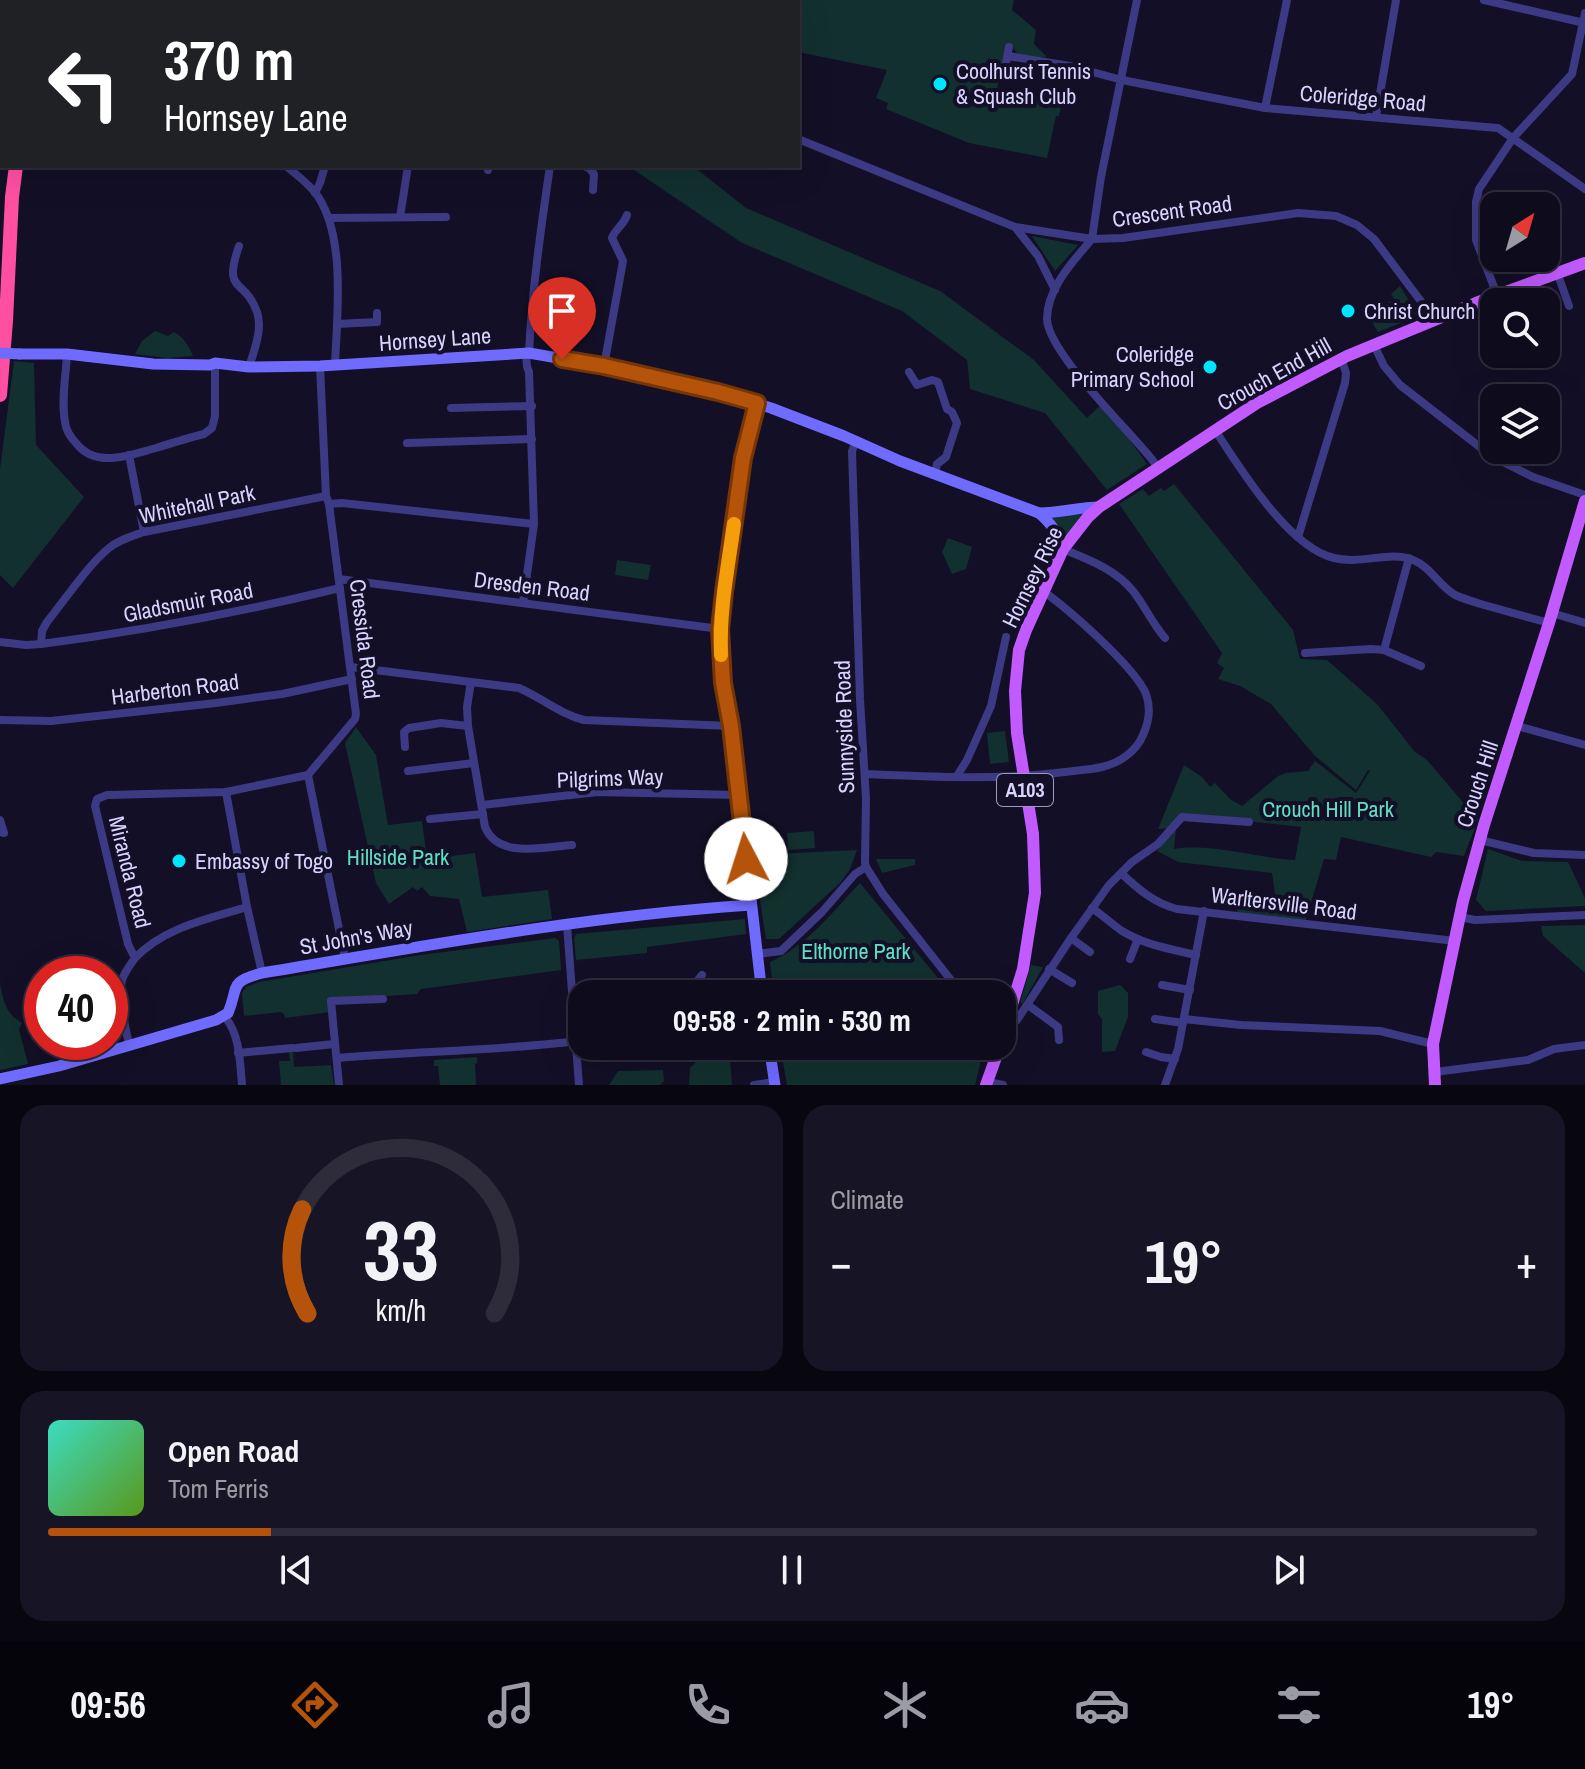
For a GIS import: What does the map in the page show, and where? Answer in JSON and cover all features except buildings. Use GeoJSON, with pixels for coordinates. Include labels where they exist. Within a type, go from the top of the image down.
{"type":"FeatureCollection","features":[{"type":"Feature","properties":{"kind":"highway"},"geometry":{"type":"LineString","coordinates":[[0,395],[16,168]]}},
{"type":"Feature","properties":{"kind":"main road","name":"Crouch End Hill"},"geometry":{"type":"LineString","coordinates":[[1560,271],[1585,263]]}},
{"type":"Feature","properties":{"kind":"main road","name":"Crouch End Hill"},"geometry":{"type":"LineString","coordinates":[[1515,288],[1557,272]]}},
{"type":"Feature","properties":{"kind":"main road","name":"Crouch End Hill"},"geometry":{"type":"LineString","coordinates":[[1088,517],[1257,403],[1341,358],[1480,302]]}},
{"type":"Feature","properties":{"kind":"main road","name":"Crouch Hill"},"geometry":{"type":"LineString","coordinates":[[1435,1078],[1433,1044],[1474,862],[1585,500]]}},
{"type":"Feature","properties":{"kind":"main road","name":"Hornsey Rise"},"geometry":{"type":"LineString","coordinates":[[1016,991],[1023,969],[1035,893],[1033,834],[1017,733],[1015,691],[1019,650],[1063,549],[1088,517]]}},
{"type":"Feature","properties":{"kind":"main road"},"geometry":{"type":"LineString","coordinates":[[987,1083],[995,1060]]}},
{"type":"Feature","properties":{"kind":"street"},"geometry":{"type":"LineString","coordinates":[[800,140],[1015,227],[1092,239],[1101,177],[1137,0]]}},
{"type":"Feature","properties":{"kind":"street"},"geometry":{"type":"LineString","coordinates":[[1265,108],[1287,0]]}},
{"type":"Feature","properties":{"kind":"street"},"geometry":{"type":"LineString","coordinates":[[1376,117],[1396,0]]}},
{"type":"Feature","properties":{"kind":"street"},"geometry":{"type":"LineString","coordinates":[[1490,1],[1584,20],[1572,74],[1513,138],[1479,189],[1476,240],[1495,288]]}},
{"type":"Feature","properties":{"kind":"street","name":"Coleridge Road"},"geometry":{"type":"LineString","coordinates":[[1004,74],[1008,52],[1122,80],[1265,108],[1498,128],[1585,189]]}},
{"type":"Feature","properties":{"kind":"street"},"geometry":{"type":"LineString","coordinates":[[288,168],[315,193],[329,218],[337,260],[335,365]]}},
{"type":"Feature","properties":{"kind":"street"},"geometry":{"type":"LineString","coordinates":[[315,193],[324,168]]}},
{"type":"Feature","properties":{"kind":"street"},"geometry":{"type":"LineString","coordinates":[[400,217],[408,168]]}},
{"type":"Feature","properties":{"kind":"street"},"geometry":{"type":"LineString","coordinates":[[523,603],[534,524],[532,406],[527,367],[534,281],[550,168]]}},
{"type":"Feature","properties":{"kind":"street"},"geometry":{"type":"LineString","coordinates":[[589,168],[594,174],[593,190]]}},
{"type":"Feature","properties":{"kind":"street","name":"Crescent Road"},"geometry":{"type":"LineString","coordinates":[[1154,462],[1058,348],[1047,320],[1055,290],[1070,265],[1092,239],[1123,238],[1298,213],[1336,216],[1357,225],[1374,239],[1435,320]]}},
{"type":"Feature","properties":{"kind":"street"},"geometry":{"type":"LineString","coordinates":[[604,366],[623,261],[612,238],[616,229],[625,223],[627,215]]}},
{"type":"Feature","properties":{"kind":"street"},"geometry":{"type":"LineString","coordinates":[[329,218],[446,217]]}},
{"type":"Feature","properties":{"kind":"street"},"geometry":{"type":"LineString","coordinates":[[1015,227],[1038,256],[1055,290]]}},
{"type":"Feature","properties":{"kind":"street"},"geometry":{"type":"LineString","coordinates":[[239,246],[232,274],[234,282],[250,299],[259,322],[249,367]]}},
{"type":"Feature","properties":{"kind":"street"},"geometry":{"type":"LineString","coordinates":[[1557,272],[1569,306]]}},
{"type":"Feature","properties":{"kind":"street"},"geometry":{"type":"LineString","coordinates":[[337,324],[377,322],[377,313]]}},
{"type":"Feature","properties":{"kind":"street"},"geometry":{"type":"LineString","coordinates":[[1374,345],[1384,366],[1400,385],[1485,451],[1585,500]]}},
{"type":"Feature","properties":{"kind":"street","name":"Hornsey Lane"},"geometry":{"type":"LineString","coordinates":[[0,353],[67,354],[153,364],[215,363],[249,367],[320,366],[528,353],[604,366],[757,403],[1039,513],[1099,507]]}},
{"type":"Feature","properties":{"kind":"street"},"geometry":{"type":"LineString","coordinates":[[67,354],[64,398],[65,422],[70,436],[81,450],[97,458],[111,459],[204,434],[212,428],[215,416],[215,363]]}},
{"type":"Feature","properties":{"kind":"street"},"geometry":{"type":"LineString","coordinates":[[1298,537],[1345,383],[1346,373],[1341,358]]}},
{"type":"Feature","properties":{"kind":"street"},"geometry":{"type":"LineString","coordinates":[[320,366],[328,500]]}},
{"type":"Feature","properties":{"kind":"street"},"geometry":{"type":"LineString","coordinates":[[909,372],[917,385],[932,380],[938,382],[947,409],[957,423],[946,457],[937,464],[935,474]]}},
{"type":"Feature","properties":{"kind":"street"},"geometry":{"type":"LineString","coordinates":[[757,403],[743,458],[720,629],[723,683],[731,726],[760,980]]}},
{"type":"Feature","properties":{"kind":"street"},"geometry":{"type":"LineString","coordinates":[[451,408],[532,406]]}},
{"type":"Feature","properties":{"kind":"street"},"geometry":{"type":"LineString","coordinates":[[1215,430],[1253,489],[1298,537],[1319,552],[1333,558],[1356,561],[1398,556],[1409,558],[1429,569],[1454,594],[1550,618],[1585,623]]}},
{"type":"Feature","properties":{"kind":"street"},"geometry":{"type":"LineString","coordinates":[[407,443],[532,439]]}},
{"type":"Feature","properties":{"kind":"street","name":"Sunnyside Road"},"geometry":{"type":"LineString","coordinates":[[856,442],[852,451],[866,867]]}},
{"type":"Feature","properties":{"kind":"street"},"geometry":{"type":"LineString","coordinates":[[129,455],[144,532]]}},
{"type":"Feature","properties":{"kind":"street","name":"Whitehall Park"},"geometry":{"type":"LineString","coordinates":[[41,644],[42,631],[47,622],[98,558],[123,540],[144,532],[328,500],[534,524]]}},
{"type":"Feature","properties":{"kind":"street","name":"Cressida Road"},"geometry":{"type":"LineString","coordinates":[[308,775],[356,714],[328,500]]}},
{"type":"Feature","properties":{"kind":"street","name":"Hornsey Lane"},"geometry":{"type":"LineString","coordinates":[[1065,511],[1088,517]]}},
{"type":"Feature","properties":{"kind":"street"},"geometry":{"type":"LineString","coordinates":[[1039,513],[1051,524],[1063,549],[1101,565],[1122,580],[1141,601],[1155,627],[1165,638]]}},
{"type":"Feature","properties":{"kind":"street"},"geometry":{"type":"LineString","coordinates":[[1384,650],[1409,558]]}},
{"type":"Feature","properties":{"kind":"street","name":"Dresden Road"},"geometry":{"type":"LineString","coordinates":[[339,584],[523,603],[720,629]]}},
{"type":"Feature","properties":{"kind":"street","name":"Gladsmuir Road"},"geometry":{"type":"LineString","coordinates":[[41,644],[162,627],[240,612],[339,584]]}},
{"type":"Feature","properties":{"kind":"street"},"geometry":{"type":"LineString","coordinates":[[865,774],[1023,777],[1102,767],[1129,754],[1140,741],[1149,722],[1149,702],[1145,691],[1127,666],[1043,591]]}},
{"type":"Feature","properties":{"kind":"street"},"geometry":{"type":"LineString","coordinates":[[957,776],[991,706],[1006,637]]}},
{"type":"Feature","properties":{"kind":"street"},"geometry":{"type":"LineString","coordinates":[[0,642],[41,644]]}},
{"type":"Feature","properties":{"kind":"street"},"geometry":{"type":"LineString","coordinates":[[1305,653],[1384,650],[1421,666]]}},
{"type":"Feature","properties":{"kind":"street"},"geometry":{"type":"LineString","coordinates":[[351,667],[519,688],[568,716],[584,720],[731,726]]}},
{"type":"Feature","properties":{"kind":"street","name":"Harberton Road"},"geometry":{"type":"LineString","coordinates":[[0,720],[51,721],[216,703],[282,694],[352,679]]}},
{"type":"Feature","properties":{"kind":"street"},"geometry":{"type":"LineString","coordinates":[[471,682],[468,726],[488,835],[503,847],[531,849],[572,845]]}},
{"type":"Feature","properties":{"kind":"street"},"geometry":{"type":"LineString","coordinates":[[405,747],[404,732],[409,728],[441,723],[468,726]]}},
{"type":"Feature","properties":{"kind":"street"},"geometry":{"type":"LineString","coordinates":[[1517,726],[1585,745]]}},
{"type":"Feature","properties":{"kind":"street"},"geometry":{"type":"LineString","coordinates":[[408,771],[474,763]]}},
{"type":"Feature","properties":{"kind":"street"},"geometry":{"type":"LineString","coordinates":[[262,973],[226,792],[308,775],[345,959]]}},
{"type":"Feature","properties":{"kind":"street","name":"Miranda Road"},"geometry":{"type":"LineString","coordinates":[[129,1044],[121,983],[126,969],[135,958],[128,944],[95,806],[97,799],[107,795],[226,792]]}},
{"type":"Feature","properties":{"kind":"street","name":"Pilgrims Way"},"geometry":{"type":"LineString","coordinates":[[430,819],[598,792],[739,795]]}},
{"type":"Feature","properties":{"kind":"street"},"geometry":{"type":"LineString","coordinates":[[1016,1021],[1049,969],[1121,870],[1158,844],[1182,817],[1249,822]]}},
{"type":"Feature","properties":{"kind":"street"},"geometry":{"type":"LineString","coordinates":[[0,820],[4,833],[0,832]]}},
{"type":"Feature","properties":{"kind":"street"},"geometry":{"type":"LineString","coordinates":[[1480,841],[1534,853],[1585,855]]}},
{"type":"Feature","properties":{"kind":"street"},"geometry":{"type":"LineString","coordinates":[[757,954],[781,951],[822,912],[855,874],[866,867],[883,894],[951,980]]}},
{"type":"Feature","properties":{"kind":"street","name":"Warltersville Road"},"geometry":{"type":"LineString","coordinates":[[1121,870],[1141,891],[1159,903],[1177,909],[1455,941]]}},
{"type":"Feature","properties":{"kind":"street","name":"St John's Way"},"geometry":{"type":"LineString","coordinates":[[224,1016],[231,1007],[235,987],[243,979],[262,973],[620,917],[751,905]]}},
{"type":"Feature","properties":{"kind":"street"},"geometry":{"type":"LineString","coordinates":[[135,958],[171,932],[247,907]]}},
{"type":"Feature","properties":{"kind":"street"},"geometry":{"type":"LineString","coordinates":[[1092,908],[1121,931],[1138,939],[1196,955]]}},
{"type":"Feature","properties":{"kind":"street"},"geometry":{"type":"LineString","coordinates":[[1165,1085],[1184,1021],[1204,911]]}},
{"type":"Feature","properties":{"kind":"street"},"geometry":{"type":"LineString","coordinates":[[1460,917],[1475,920],[1585,915]]}},
{"type":"Feature","properties":{"kind":"street"},"geometry":{"type":"LineString","coordinates":[[567,925],[572,980]]}},
{"type":"Feature","properties":{"kind":"street"},"geometry":{"type":"LineString","coordinates":[[1071,938],[1090,952]]}},
{"type":"Feature","properties":{"kind":"street"},"geometry":{"type":"LineString","coordinates":[[1130,959],[1138,939]]}},
{"type":"Feature","properties":{"kind":"street"},"geometry":{"type":"LineString","coordinates":[[1049,969],[1072,983]]}},
{"type":"Feature","properties":{"kind":"street"},"geometry":{"type":"LineString","coordinates":[[698,980],[702,975]]}},
{"type":"Feature","properties":{"kind":"street"},"geometry":{"type":"LineString","coordinates":[[1162,985],[1190,990]]}},
{"type":"Feature","properties":{"kind":"street"},"geometry":{"type":"LineString","coordinates":[[339,1085],[331,1001],[383,999]]}},
{"type":"Feature","properties":{"kind":"street"},"geometry":{"type":"LineString","coordinates":[[1028,1005],[1058,1027],[1059,1040]]}},
{"type":"Feature","properties":{"kind":"street"},"geometry":{"type":"LineString","coordinates":[[0,1079],[59,1066],[224,1016],[232,1027],[242,1085]]}},
{"type":"Feature","properties":{"kind":"street"},"geometry":{"type":"LineString","coordinates":[[1155,1019],[1380,1031],[1433,1044]]}},
{"type":"Feature","properties":{"kind":"street"},"geometry":{"type":"LineString","coordinates":[[238,1053],[334,1044]]}},
{"type":"Feature","properties":{"kind":"street"},"geometry":{"type":"LineString","coordinates":[[1435,1078],[1528,1060],[1554,1049],[1585,1045]]}},
{"type":"Feature","properties":{"kind":"street"},"geometry":{"type":"LineString","coordinates":[[337,1058],[568,1046]]}},
{"type":"Feature","properties":{"kind":"street"},"geometry":{"type":"LineString","coordinates":[[1146,1052],[1175,1059]]}},
{"type":"Feature","properties":{"kind":"street"},"geometry":{"type":"LineString","coordinates":[[579,1060],[579,1085]]}},
{"type":"Feature","properties":{"kind":"street"},"geometry":{"type":"LineString","coordinates":[[754,1085],[774,1083],[771,1060]]}},
{"type":"Feature","properties":{"kind":"street"},"geometry":{"type":"LineString","coordinates":[[987,1083],[1003,1085]]}},
{"type":"Feature","properties":{"kind":"green space","name":"Coolhurst Tennis & Squash Club"},"geometry":{"type":"Polygon","coordinates":[[[800,0],[1014,0],[1012,10],[1036,30],[1034,44],[1047,57],[1022,56],[1013,46],[1006,45],[997,89],[1062,103],[1047,158],[969,143],[886,109],[888,103],[876,98],[887,70],[800,52],[800,0]]]}},
{"type":"Feature","properties":{"kind":"green space"},"geometry":{"type":"Polygon","coordinates":[[[631,168],[696,168],[746,208],[940,291],[1034,360],[1087,418],[1103,403],[1147,464],[1107,490],[1045,413],[970,389],[967,360],[902,311],[742,243],[631,168]]]}},
{"type":"Feature","properties":{"kind":"green space"},"geometry":{"type":"Polygon","coordinates":[[[1032,236],[1078,245],[1055,271],[1032,236]]]}},
{"type":"Feature","properties":{"kind":"green space"},"geometry":{"type":"Polygon","coordinates":[[[1400,286],[1416,317],[1378,332],[1372,322],[1381,316],[1394,299],[1391,294],[1400,286]]]}},
{"type":"Feature","properties":{"kind":"green space"},"geometry":{"type":"Polygon","coordinates":[[[155,331],[168,336],[174,332],[178,334],[193,356],[167,358],[135,354],[142,341],[155,331]]]}},
{"type":"Feature","properties":{"kind":"green space"},"geometry":{"type":"Polygon","coordinates":[[[14,361],[34,363],[36,445],[84,497],[13,588],[0,575],[0,469],[14,361]]]}},
{"type":"Feature","properties":{"kind":"green space","name":"Crouch Hill Park"},"geometry":{"type":"Polygon","coordinates":[[[1174,484],[1293,630],[1300,659],[1327,660],[1377,704],[1415,752],[1427,760],[1478,820],[1464,856],[1436,852],[1431,857],[1341,837],[1336,860],[1324,859],[1305,923],[1237,912],[1238,906],[1276,900],[1272,873],[1178,862],[1157,851],[1176,829],[1174,849],[1219,849],[1295,860],[1301,827],[1182,814],[1172,828],[1158,829],[1184,765],[1202,777],[1210,787],[1215,783],[1230,799],[1242,806],[1278,776],[1308,771],[1315,761],[1356,793],[1370,771],[1356,790],[1314,755],[1271,704],[1240,686],[1218,679],[1224,668],[1217,663],[1222,653],[1119,504],[1143,489],[1149,496],[1174,484]]]}},
{"type":"Feature","properties":{"kind":"green space"},"geometry":{"type":"Polygon","coordinates":[[[1039,513],[1080,513],[1088,517],[1063,549],[1039,513]]]}},
{"type":"Feature","properties":{"kind":"green space"},"geometry":{"type":"Polygon","coordinates":[[[948,538],[972,547],[966,569],[952,574],[942,552],[948,538]]]}},
{"type":"Feature","properties":{"kind":"green space"},"geometry":{"type":"Polygon","coordinates":[[[617,560],[651,565],[648,580],[615,575],[617,560]]]}},
{"type":"Feature","properties":{"kind":"green space","name":"Hillside Park"},"geometry":{"type":"Polygon","coordinates":[[[356,727],[376,755],[388,825],[422,821],[427,859],[475,853],[482,897],[548,890],[552,919],[467,932],[459,899],[430,896],[422,887],[417,891],[413,887],[389,904],[376,883],[345,743],[356,727]]]}},
{"type":"Feature","properties":{"kind":"green space"},"geometry":{"type":"Polygon","coordinates":[[[1005,731],[1009,762],[990,764],[987,733],[1005,731]]]}},
{"type":"Feature","properties":{"kind":"green space"},"geometry":{"type":"Polygon","coordinates":[[[814,831],[815,848],[788,850],[787,833],[814,831]]]}},
{"type":"Feature","properties":{"kind":"green space"},"geometry":{"type":"Polygon","coordinates":[[[1488,849],[1522,861],[1568,862],[1585,898],[1585,906],[1486,911],[1476,900],[1488,849]]]}},
{"type":"Feature","properties":{"kind":"green space"},"geometry":{"type":"Polygon","coordinates":[[[857,850],[841,882],[779,939],[766,939],[753,855],[857,850]]]}},
{"type":"Feature","properties":{"kind":"green space"},"geometry":{"type":"Polygon","coordinates":[[[876,859],[915,859],[915,865],[882,873],[876,859]]]}},
{"type":"Feature","properties":{"kind":"green space","name":"Elthorne Park"},"geometry":{"type":"Polygon","coordinates":[[[860,883],[940,980],[772,980],[770,962],[796,947],[860,883]]]}},
{"type":"Feature","properties":{"kind":"green space"},"geometry":{"type":"Polygon","coordinates":[[[745,919],[746,934],[647,947],[647,953],[576,960],[576,934],[745,919]]]}},
{"type":"Feature","properties":{"kind":"green space"},"geometry":{"type":"Polygon","coordinates":[[[1585,925],[1585,973],[1543,936],[1541,926],[1585,925]]]}},
{"type":"Feature","properties":{"kind":"green space"},"geometry":{"type":"Polygon","coordinates":[[[555,938],[559,941],[561,970],[421,989],[417,994],[330,1000],[330,1012],[285,1018],[281,1012],[244,1016],[242,993],[246,987],[259,982],[420,955],[555,938]]]}},
{"type":"Feature","properties":{"kind":"green space"},"geometry":{"type":"Polygon","coordinates":[[[1031,965],[1043,967],[1023,1003],[1020,1003],[1031,965]]]}},
{"type":"Feature","properties":{"kind":"green space"},"geometry":{"type":"Polygon","coordinates":[[[0,984],[9,1011],[22,1023],[19,1029],[24,1060],[28,1064],[0,1070],[0,984]]]}},
{"type":"Feature","properties":{"kind":"green space"},"geometry":{"type":"Polygon","coordinates":[[[1120,985],[1128,993],[1128,1017],[1115,1051],[1102,1052],[1098,991],[1120,985]]]}},
{"type":"Feature","properties":{"kind":"green space"},"geometry":{"type":"Polygon","coordinates":[[[291,1050],[294,1067],[331,1065],[334,1085],[281,1085],[279,1061],[290,1061],[291,1050]]]}},
{"type":"Feature","properties":{"kind":"green space"},"geometry":{"type":"Polygon","coordinates":[[[477,1057],[476,1085],[440,1085],[438,1066],[434,1066],[434,1060],[477,1057]]]}},
{"type":"Feature","properties":{"kind":"green space"},"geometry":{"type":"Polygon","coordinates":[[[698,1060],[730,1060],[732,1085],[689,1085],[690,1068],[698,1060]]]}},
{"type":"Feature","properties":{"kind":"green space"},"geometry":{"type":"Polygon","coordinates":[[[783,1060],[980,1060],[975,1085],[787,1085],[783,1060]]]}},
{"type":"Feature","properties":{"kind":"green space"},"geometry":{"type":"Polygon","coordinates":[[[663,1070],[664,1081],[660,1085],[609,1085],[618,1071],[663,1070]]]}},
{"type":"Feature","properties":{"kind":"slow traffic"},"geometry":{"type":"LineString","coordinates":[[721,655],[723,594],[734,524]]}},
{"type":"Feature","properties":{"kind":"place","name":"Coolhurst Tennis & Squash Club"},"geometry":{"type":"Point","coordinates":[940,84]}},
{"type":"Feature","properties":{"kind":"place","name":"Christ Church"},"geometry":{"type":"Point","coordinates":[1348,311]}},
{"type":"Feature","properties":{"kind":"place","name":"Coleridge Primary School"},"geometry":{"type":"Point","coordinates":[1210,367]}},
{"type":"Feature","properties":{"kind":"place","name":"Embassy of Togo"},"geometry":{"type":"Point","coordinates":[179,861]}},
{"type":"Feature","properties":{"kind":"route"},"geometry":{"type":"LineString","coordinates":[[562,359],[644,375],[757,403],[743,458],[720,629],[723,683],[746,859]]}}]}
